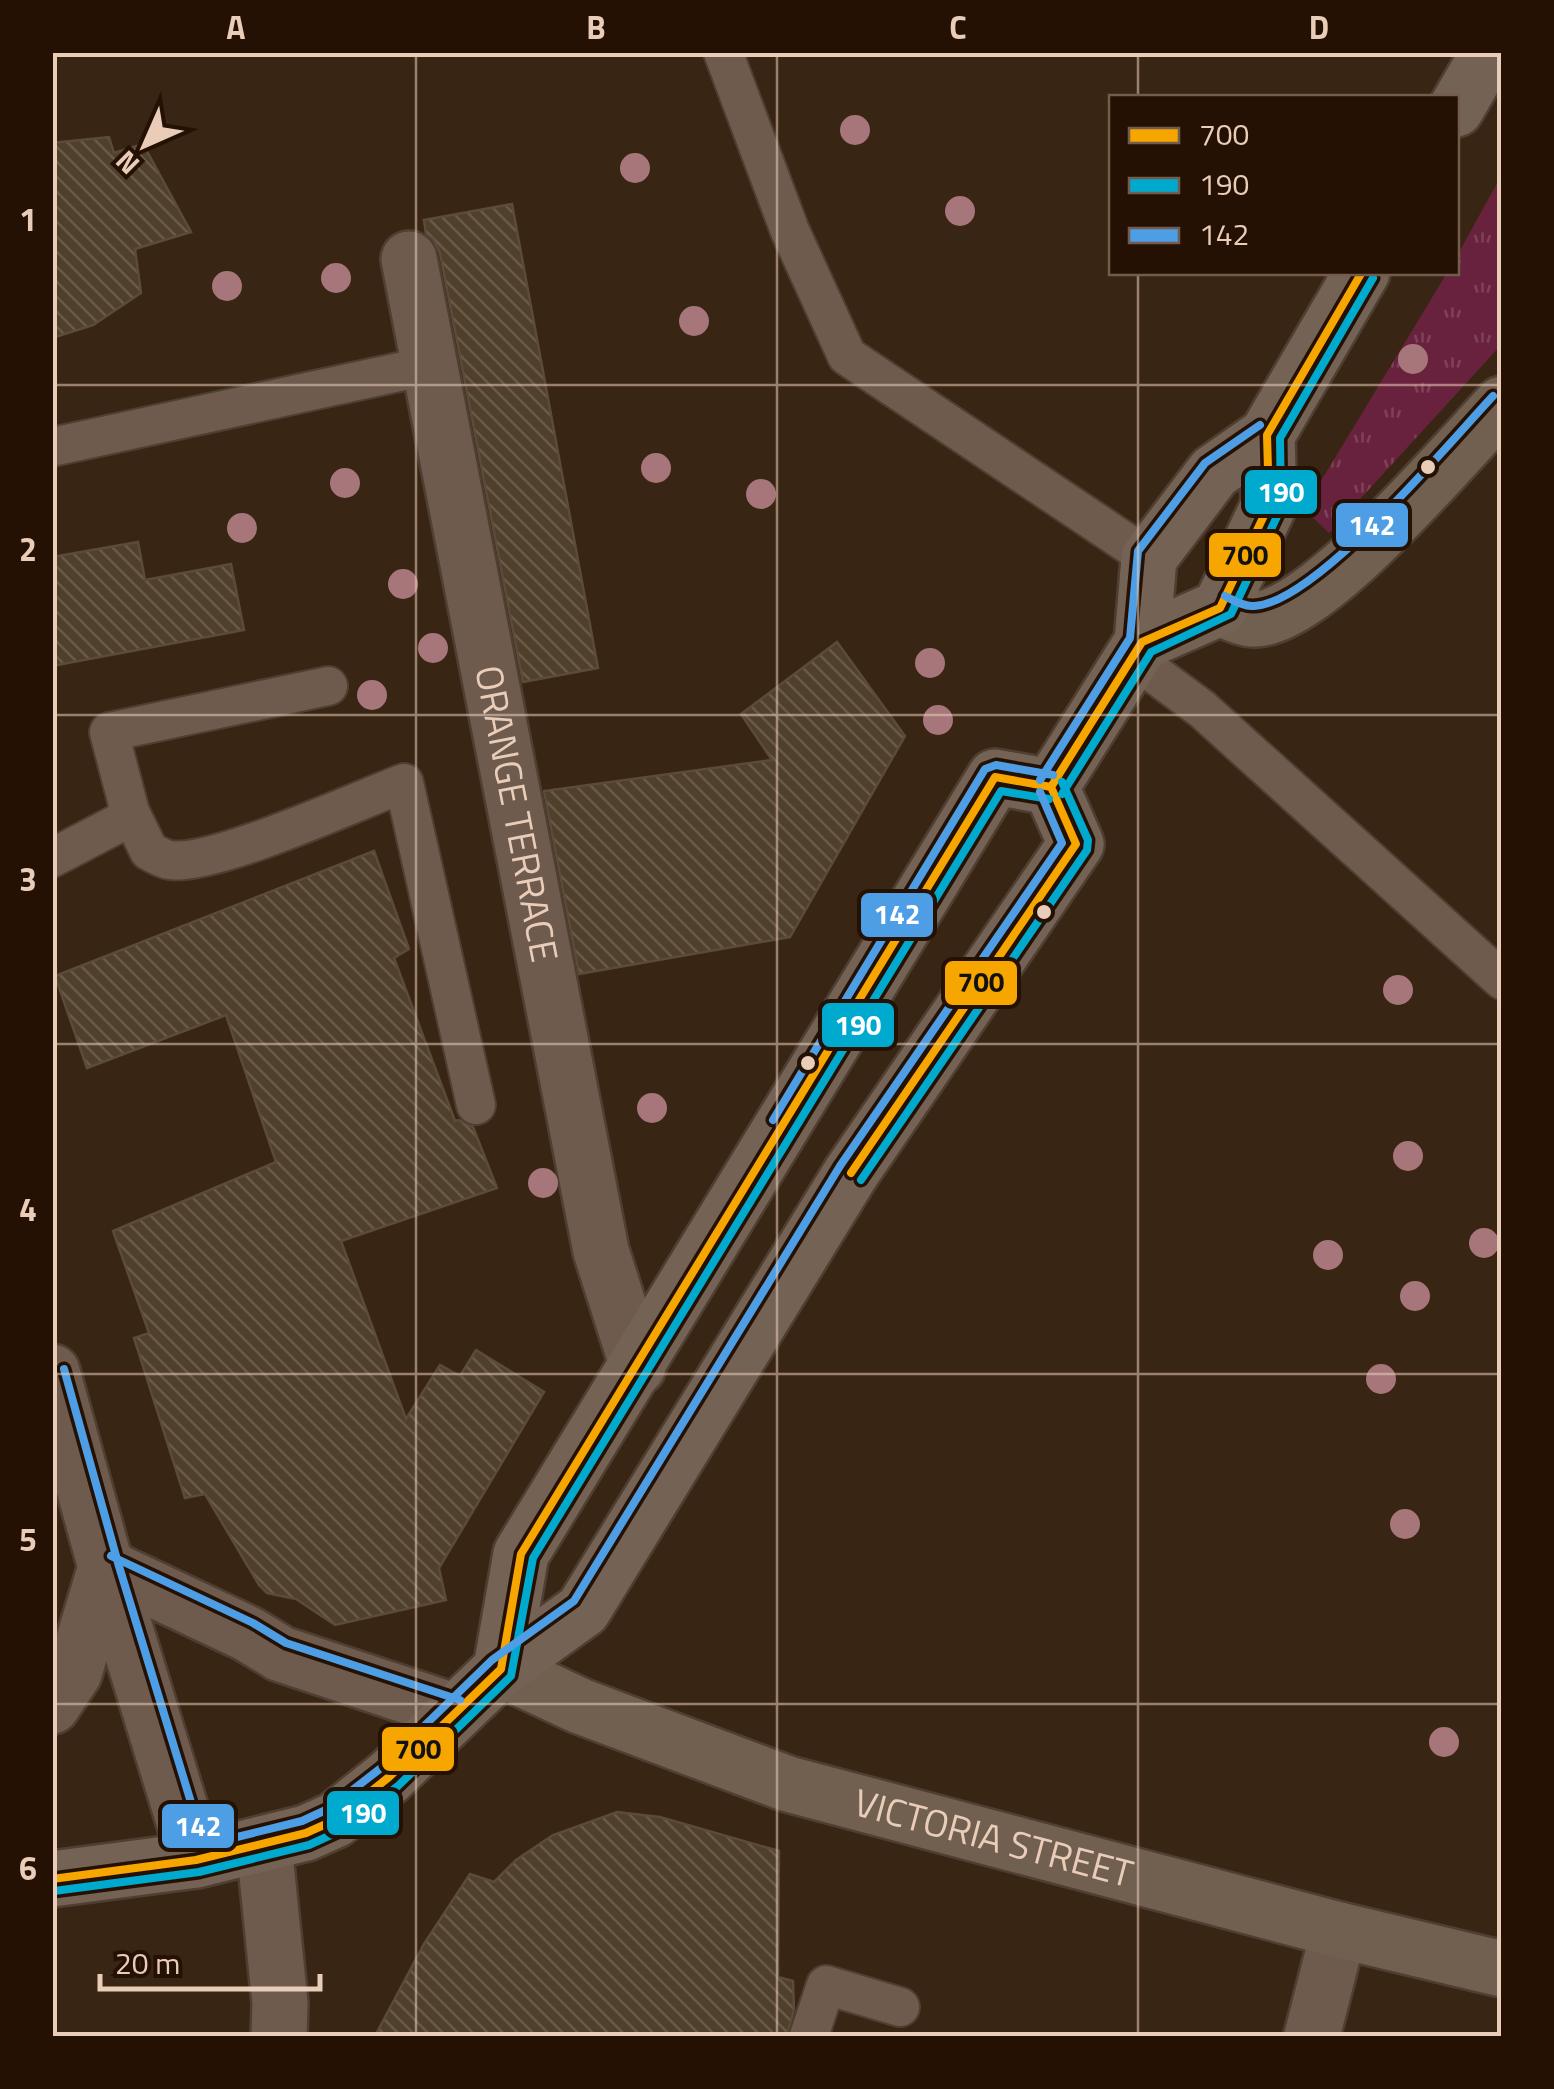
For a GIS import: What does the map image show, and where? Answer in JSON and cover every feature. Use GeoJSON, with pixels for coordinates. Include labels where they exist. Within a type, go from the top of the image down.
{"type":"FeatureCollection","features":[{"type":"Feature","properties":{"kind":"main road"},"geometry":{"type":"LineString","coordinates":[[1459,104],[1488,52]]}},
{"type":"Feature","properties":{"kind":"main road"},"geometry":{"type":"LineString","coordinates":[[1052,787],[1137,650],[1149,558],[1214,472],[1267,435],[1360,275]]}},
{"type":"Feature","properties":{"kind":"main road"},"geometry":{"type":"LineString","coordinates":[[1220,608],[1257,620],[1318,592],[1502,404]]}},
{"type":"Feature","properties":{"kind":"main road"},"geometry":{"type":"LineString","coordinates":[[1137,650],[1220,608],[1269,505],[1267,435]]}},
{"type":"Feature","properties":{"kind":"main road"},"geometry":{"type":"LineString","coordinates":[[501,1669],[522,1554],[995,777],[1052,787]]}},
{"type":"Feature","properties":{"kind":"main road"},"geometry":{"type":"LineString","coordinates":[[52,1879],[196,1860],[306,1833],[335,1820],[388,1777],[501,1669],[583,1610],[851,1173],[1076,844],[1052,787]]}},
{"type":"Feature","properties":{"kind":"main road","name":"VICTORIA STREET"},"geometry":{"type":"LineString","coordinates":[[501,1669],[580,1706],[788,1784],[1339,1930],[1502,1969]]}},
{"type":"Feature","properties":{"kind":"street","name":"ORANGE TERRACE"},"geometry":{"type":"LineString","coordinates":[[409,259],[601,1252],[638,1366]]}},
{"type":"Feature","properties":{"kind":"street"},"geometry":{"type":"LineString","coordinates":[[52,1372],[106,1567],[196,1860]]}},
{"type":"Feature","properties":{"kind":"street"},"geometry":{"type":"LineString","coordinates":[[52,1706],[74,1673],[106,1567]]}},
{"type":"Feature","properties":{"kind":"street"},"geometry":{"type":"LineString","coordinates":[[106,1567],[248,1634],[281,1654],[456,1712]]}},
{"type":"Feature","properties":{"kind":"street"},"geometry":{"type":"LineString","coordinates":[[264,1845],[280,2004],[279,2036]]}},
{"type":"Feature","properties":{"kind":"street"},"geometry":{"type":"LineString","coordinates":[[1312,2036],[1339,1930]]}},
{"type":"Feature","properties":{"kind":"lane"},"geometry":{"type":"LineString","coordinates":[[724,52],[790,230],[847,356],[1149,558]]}},
{"type":"Feature","properties":{"kind":"lane"},"geometry":{"type":"LineString","coordinates":[[52,446],[413,369]]}},
{"type":"Feature","properties":{"kind":"lane"},"geometry":{"type":"LineString","coordinates":[[1137,650],[1502,980]]}},
{"type":"Feature","properties":{"kind":"lane"},"geometry":{"type":"LineString","coordinates":[[328,686],[109,732],[130,812],[149,851],[168,860],[191,860],[242,846],[404,783],[476,1105]]}},
{"type":"Feature","properties":{"kind":"lane"},"geometry":{"type":"LineString","coordinates":[[52,858],[119,823],[130,812]]}},
{"type":"Feature","properties":{"kind":"lane"},"geometry":{"type":"LineString","coordinates":[[809,2036],[826,1985],[900,2006]]}},
{"type":"Feature","properties":{"kind":"green space"},"geometry":{"type":"Polygon","coordinates":[[[1501,176],[1501,345],[1329,533],[1304,509],[1446,275],[1459,275],[1459,252],[1501,176]]]}},
{"type":"Feature","properties":{"kind":"building"},"geometry":{"type":"Polygon","coordinates":[[[109,137],[114,153],[143,144],[191,232],[135,249],[141,293],[93,325],[52,338],[52,143],[109,137]]]}},
{"type":"Feature","properties":{"kind":"building"},"geometry":{"type":"Polygon","coordinates":[[[512,204],[598,668],[523,682],[440,253],[426,234],[424,220],[512,204]]]}},
{"type":"Feature","properties":{"kind":"building"},"geometry":{"type":"Polygon","coordinates":[[[138,542],[145,580],[231,564],[244,630],[52,666],[52,557],[138,542]]]}},
{"type":"Feature","properties":{"kind":"building"},"geometry":{"type":"Polygon","coordinates":[[[837,642],[905,736],[790,937],[579,974],[544,791],[772,760],[741,714],[837,642]]]}},
{"type":"Feature","properties":{"kind":"building"},"geometry":{"type":"Polygon","coordinates":[[[374,851],[409,949],[394,958],[455,1121],[473,1127],[497,1188],[341,1241],[406,1419],[440,1365],[460,1376],[476,1350],[544,1392],[439,1568],[446,1600],[335,1625],[296,1599],[267,1593],[205,1494],[185,1498],[134,1338],[149,1333],[113,1231],[276,1162],[226,1015],[87,1068],[55,976],[374,851]]]}},
{"type":"Feature","properties":{"kind":"building"},"geometry":{"type":"Polygon","coordinates":[[[617,1812],[660,1817],[779,1851],[778,1977],[793,1981],[794,2009],[787,2036],[375,2036],[424,1944],[470,1874],[494,1882],[516,1860],[553,1835],[617,1812]]]}},
{"type":"Feature","properties":{"kind":"transit line","name":"700"},"geometry":{"type":"LineString","coordinates":[[1051,787],[1142,642],[1220,608],[1269,505],[1267,435],[1360,275]]}},
{"type":"Feature","properties":{"kind":"transit line","name":"190"},"geometry":{"type":"LineString","coordinates":[[1062,794],[1151,652],[1231,614],[1281,508],[1280,438],[1373,278]]}},
{"type":"Feature","properties":{"kind":"transit line","name":"142"},"geometry":{"type":"LineString","coordinates":[[1225,596],[1254,606],[1280,598],[1311,579],[1380,518],[1493,396]]}},
{"type":"Feature","properties":{"kind":"transit line","name":"142"},"geometry":{"type":"LineString","coordinates":[[1040,780],[1130,638],[1138,551],[1205,463],[1260,425]]}},
{"type":"Feature","properties":{"kind":"transit line","name":"142"},"geometry":{"type":"LineString","coordinates":[[773,1120],[985,769],[996,765],[1053,775]]}},
{"type":"Feature","properties":{"kind":"transit line","name":"700"},"geometry":{"type":"LineString","coordinates":[[52,1879],[196,1860],[306,1833],[335,1820],[389,1777],[501,1669],[521,1554],[995,777],[1051,787]]}},
{"type":"Feature","properties":{"kind":"transit line","name":"190"},"geometry":{"type":"LineString","coordinates":[[861,1180],[1087,850],[1088,840],[1062,782]]}},
{"type":"Feature","properties":{"kind":"transit line","name":"700"},"geometry":{"type":"LineString","coordinates":[[851,1173],[1076,844],[1051,787]]}},
{"type":"Feature","properties":{"kind":"transit line","name":"190"},"geometry":{"type":"LineString","coordinates":[[54,1891],[199,1872],[309,1845],[342,1830],[398,1786],[511,1676],[533,1558],[1001,791],[1049,799]]}},
{"type":"Feature","properties":{"kind":"transit line","name":"142"},"geometry":{"type":"LineString","coordinates":[[64,1369],[204,1845],[302,1821],[328,1809],[381,1768],[492,1660],[574,1601],[840,1166],[1062,843],[1040,792]]}},
{"type":"Feature","properties":{"kind":"transit line","name":"142"},"geometry":{"type":"LineString","coordinates":[[111,1556],[253,1623],[286,1643],[460,1700]]}}]}
